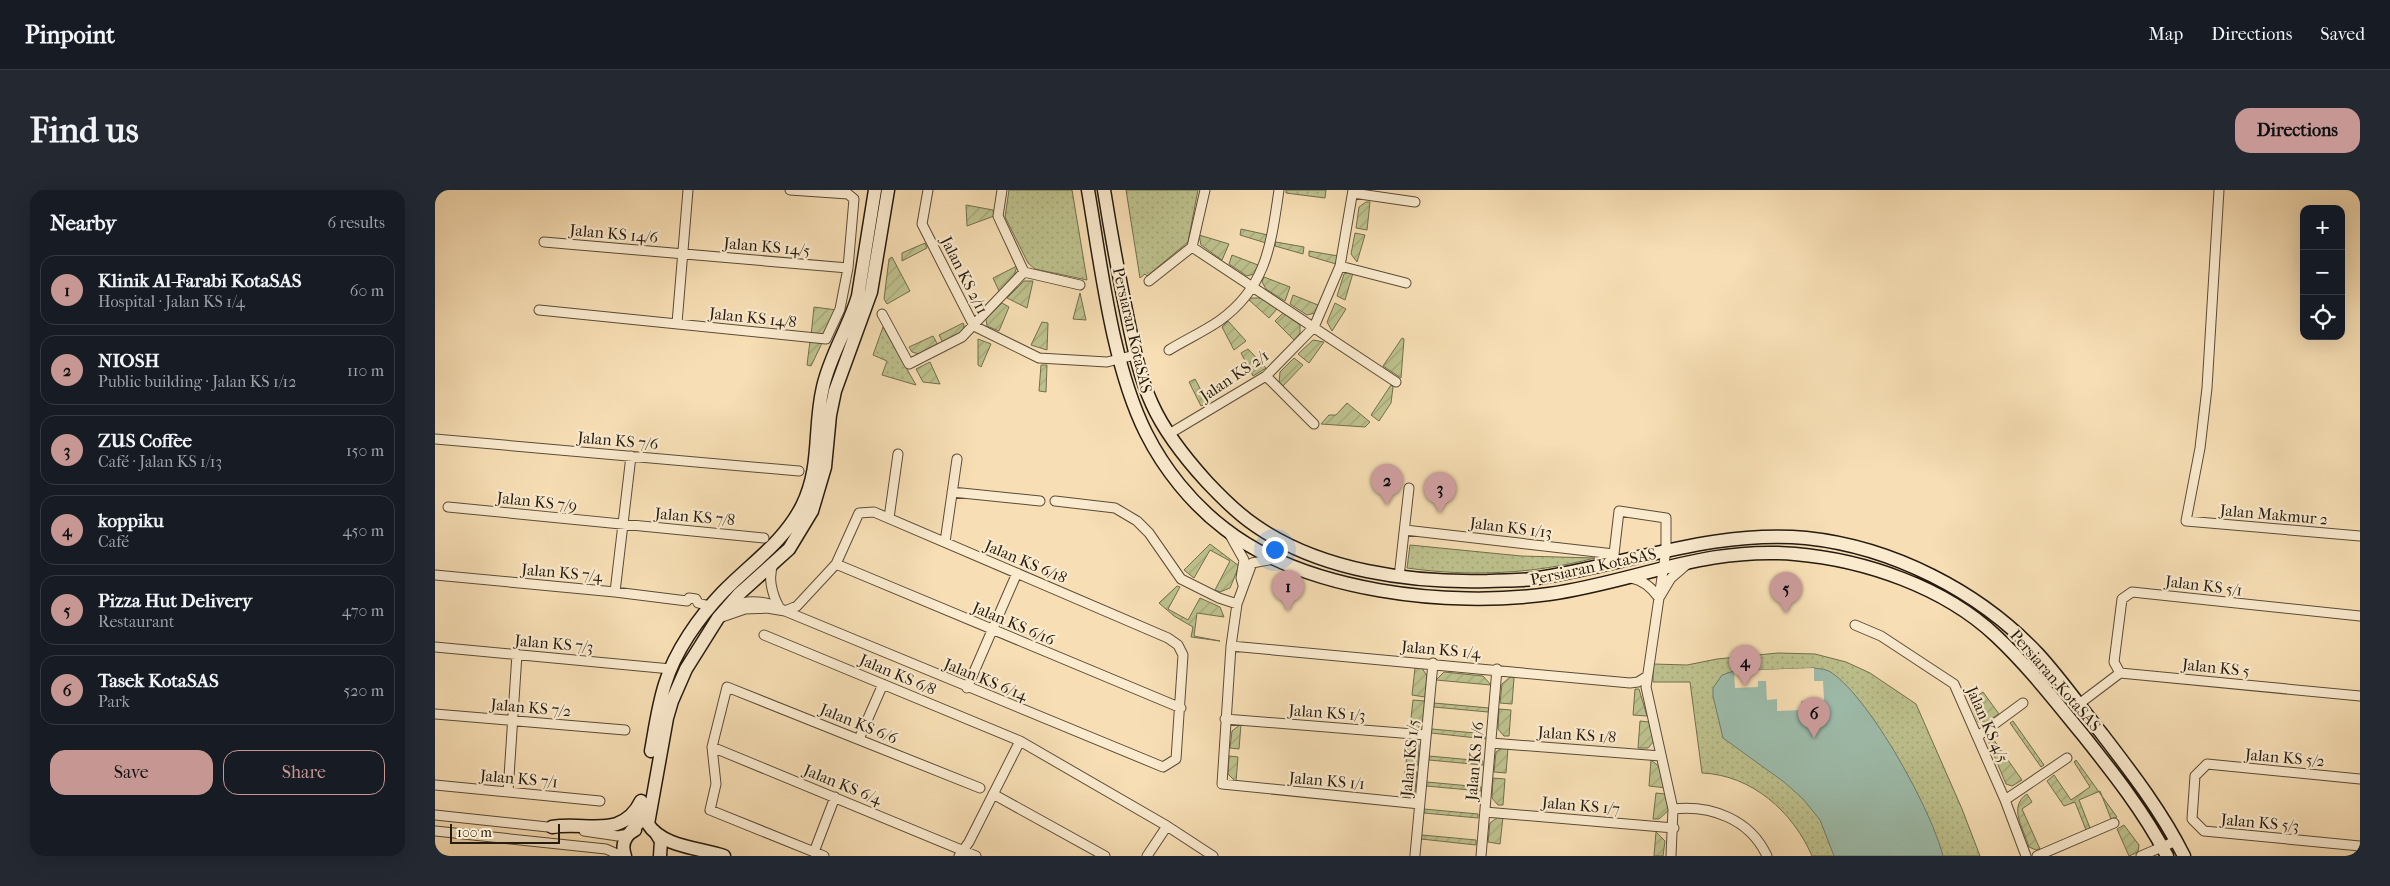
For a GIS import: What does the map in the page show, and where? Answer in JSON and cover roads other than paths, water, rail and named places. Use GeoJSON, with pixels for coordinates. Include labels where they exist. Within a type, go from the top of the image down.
{"type":"FeatureCollection","features":[{"type":"Feature","properties":{"kind":"main road"},"geometry":{"type":"LineString","coordinates":[[660,856],[661,841],[648,822],[648,796],[658,711],[671,669],[704,604],[780,539],[805,498],[816,464],[820,400],[823,386],[827,369],[854,312],[875,190]]}},
{"type":"Feature","properties":{"kind":"main road"},"geometry":{"type":"LineString","coordinates":[[624,856],[623,845],[640,821],[648,796],[672,701],[695,654],[722,614],[739,594],[774,561],[789,550],[801,531],[820,489],[825,467],[830,415],[835,391],[871,292],[888,190]]}},
{"type":"Feature","properties":{"kind":"main road","name":"Persiaran KotaSAS"},"geometry":{"type":"LineString","coordinates":[[1088,190],[1120,359],[1135,407],[1159,455],[1193,499],[1228,532],[1277,559],[1314,574],[1397,594],[1453,598],[1492,599],[1553,594],[1692,560],[1728,554],[1760,552],[1827,558],[1893,576],[1930,592],[1961,610],[1997,636],[2034,675],[2134,801],[2165,854]]}},
{"type":"Feature","properties":{"kind":"main road","name":"Persiaran KotaSAS"},"geometry":{"type":"LineString","coordinates":[[1104,190],[1135,355],[1151,403],[1169,434],[1206,481],[1257,527],[1290,546],[1365,571],[1399,577],[1451,582],[1529,579],[1666,550],[1739,539],[1797,538],[1857,548],[1899,562],[1967,596],[2001,619],[2042,657],[2139,783],[2180,849]]}},
{"type":"Feature","properties":{"kind":"main road"},"geometry":{"type":"LineString","coordinates":[[704,604],[722,614]]}},
{"type":"Feature","properties":{"kind":"main road"},"geometry":{"type":"LineString","coordinates":[[552,827],[571,824],[619,824],[634,814],[648,796]]}},
{"type":"Feature","properties":{"kind":"main road"},"geometry":{"type":"LineString","coordinates":[[648,796],[657,828],[668,838],[694,847]]}},
{"type":"Feature","properties":{"kind":"main road"},"geometry":{"type":"LineString","coordinates":[[629,834],[641,828],[671,841],[724,856]]}},
{"type":"Feature","properties":{"kind":"street"},"geometry":{"type":"LineString","coordinates":[[677,323],[688,190]]}},
{"type":"Feature","properties":{"kind":"street"},"geometry":{"type":"LineString","coordinates":[[790,190],[848,194],[854,198],[848,268]]}},
{"type":"Feature","properties":{"kind":"street","name":"Jalan KS 2/11"},"geometry":{"type":"LineString","coordinates":[[928,190],[922,224],[974,326],[1039,358],[1101,362],[1135,355]]}},
{"type":"Feature","properties":{"kind":"street"},"geometry":{"type":"LineString","coordinates":[[1002,190],[998,216],[1025,272]]}},
{"type":"Feature","properties":{"kind":"street"},"geometry":{"type":"LineString","coordinates":[[1149,280],[1192,247],[1205,190]]}},
{"type":"Feature","properties":{"kind":"street"},"geometry":{"type":"LineString","coordinates":[[1169,350],[1219,321],[1253,288],[1271,244],[1279,190]]}},
{"type":"Feature","properties":{"kind":"street","name":"Jalan Makmur 2"},"geometry":{"type":"LineString","coordinates":[[2219,190],[2207,388],[2200,448],[2186,521],[2360,536]]}},
{"type":"Feature","properties":{"kind":"street"},"geometry":{"type":"LineString","coordinates":[[1353,192],[1415,202]]}},
{"type":"Feature","properties":{"kind":"street","name":"Jalan KS 2/1"},"geometry":{"type":"LineString","coordinates":[[1169,434],[1266,376],[1314,327],[1340,266],[1353,192]]}},
{"type":"Feature","properties":{"kind":"street","name":"Jalan KS 14/6"},"geometry":{"type":"LineString","coordinates":[[544,242],[683,254]]}},
{"type":"Feature","properties":{"kind":"street"},"geometry":{"type":"LineString","coordinates":[[1192,247],[1396,382]]}},
{"type":"Feature","properties":{"kind":"street","name":"Jalan KS 14/5"},"geometry":{"type":"LineString","coordinates":[[683,254],[848,268]]}},
{"type":"Feature","properties":{"kind":"street"},"geometry":{"type":"LineString","coordinates":[[1340,266],[1407,283]]}},
{"type":"Feature","properties":{"kind":"street","name":"Jalan KS 14/8"},"geometry":{"type":"LineString","coordinates":[[539,310],[826,339],[840,309],[848,268]]}},
{"type":"Feature","properties":{"kind":"street"},"geometry":{"type":"LineString","coordinates":[[882,314],[909,364],[962,338],[1025,272]]}},
{"type":"Feature","properties":{"kind":"street"},"geometry":{"type":"LineString","coordinates":[[1025,272],[1080,285]]}},
{"type":"Feature","properties":{"kind":"street"},"geometry":{"type":"LineString","coordinates":[[1266,376],[1314,424]]}},
{"type":"Feature","properties":{"kind":"street","name":"Jalan KS 7/6"},"geometry":{"type":"LineString","coordinates":[[435,439],[799,471]]}},
{"type":"Feature","properties":{"kind":"street"},"geometry":{"type":"LineString","coordinates":[[889,518],[898,454]]}},
{"type":"Feature","properties":{"kind":"street"},"geometry":{"type":"LineString","coordinates":[[615,592],[631,456]]}},
{"type":"Feature","properties":{"kind":"street"},"geometry":{"type":"LineString","coordinates":[[945,542],[957,459]]}},
{"type":"Feature","properties":{"kind":"street"},"geometry":{"type":"LineString","coordinates":[[1399,577],[1409,488]]}},
{"type":"Feature","properties":{"kind":"street"},"geometry":{"type":"LineString","coordinates":[[952,492],[1040,501]]}},
{"type":"Feature","properties":{"kind":"street"},"geometry":{"type":"LineString","coordinates":[[1055,501],[1115,508],[1137,522],[1149,533],[1181,579],[1219,598],[1237,604]]}},
{"type":"Feature","properties":{"kind":"street","name":"Jalan KS 7/9"},"geometry":{"type":"LineString","coordinates":[[448,507],[623,524]]}},
{"type":"Feature","properties":{"kind":"street","name":"Jalan KS 1/13"},"geometry":{"type":"LineString","coordinates":[[1405,530],[1614,554],[1619,511],[1666,518],[1666,550]]}},
{"type":"Feature","properties":{"kind":"street","name":"Jalan KS 6/18"},"geometry":{"type":"LineString","coordinates":[[836,564],[859,513],[874,512],[889,518],[1168,638],[1178,645],[1183,655],[1181,708]]}},
{"type":"Feature","properties":{"kind":"street","name":"Jalan KS 7/8"},"geometry":{"type":"LineString","coordinates":[[623,524],[764,538]]}},
{"type":"Feature","properties":{"kind":"street"},"geometry":{"type":"LineString","coordinates":[[1225,719],[1231,646],[1237,604],[1243,585],[1243,556],[1228,532]]}},
{"type":"Feature","properties":{"kind":"street"},"geometry":{"type":"LineString","coordinates":[[1666,550],[1646,687],[1673,810],[1674,828],[1671,856]]}},
{"type":"Feature","properties":{"kind":"street"},"geometry":{"type":"LineString","coordinates":[[1243,585],[1247,580],[1252,563],[1277,559]]}},
{"type":"Feature","properties":{"kind":"street"},"geometry":{"type":"LineString","coordinates":[[1659,598],[1673,575],[1692,560]]}},
{"type":"Feature","properties":{"kind":"street"},"geometry":{"type":"LineString","coordinates":[[774,561],[771,571],[772,588],[782,609],[797,606],[836,564]]}},
{"type":"Feature","properties":{"kind":"street","name":"Jalan KS 6/16"},"geometry":{"type":"LineString","coordinates":[[836,564],[1181,708]]}},
{"type":"Feature","properties":{"kind":"street"},"geometry":{"type":"LineString","coordinates":[[967,688],[1017,573]]}},
{"type":"Feature","properties":{"kind":"street","name":"Jalan KS 7/4"},"geometry":{"type":"LineString","coordinates":[[435,575],[615,592],[687,601],[687,604],[695,606],[704,604]]}},
{"type":"Feature","properties":{"kind":"street"},"geometry":{"type":"LineString","coordinates":[[1617,579],[1641,581],[1659,598]]}},
{"type":"Feature","properties":{"kind":"street","name":"Jalan KS 5/1"},"geometry":{"type":"LineString","coordinates":[[2120,673],[2113,662],[2122,599],[2132,592],[2360,616]]}},
{"type":"Feature","properties":{"kind":"street","name":"Jalan KS 6/14"},"geometry":{"type":"LineString","coordinates":[[722,614],[736,604],[753,601],[782,609],[967,688],[1163,767],[1176,759],[1181,708]]}},
{"type":"Feature","properties":{"kind":"street","name":"Jalan KS 4/5"},"geometry":{"type":"LineString","coordinates":[[1855,625],[1881,636],[1954,684],[2005,800],[2026,856]]}},
{"type":"Feature","properties":{"kind":"street","name":"Jalan KS 6/8"},"geometry":{"type":"LineString","coordinates":[[764,635],[1019,741],[1167,826],[1213,856]]}},
{"type":"Feature","properties":{"kind":"street","name":"Jalan KS 1/4"},"geometry":{"type":"LineString","coordinates":[[1231,646],[1433,663],[1630,683],[1638,682],[1646,677]]}},
{"type":"Feature","properties":{"kind":"street","name":"Jalan KS 7/3"},"geometry":{"type":"LineString","coordinates":[[435,647],[671,669]]}},
{"type":"Feature","properties":{"kind":"street"},"geometry":{"type":"LineString","coordinates":[[508,792],[517,654]]}},
{"type":"Feature","properties":{"kind":"street","name":"Jalan KS 1/5"},"geometry":{"type":"LineString","coordinates":[[1415,856],[1433,663]]}},
{"type":"Feature","properties":{"kind":"street","name":"Jalan KS 1/6"},"geometry":{"type":"LineString","coordinates":[[1481,856],[1497,670]]}},
{"type":"Feature","properties":{"kind":"street"},"geometry":{"type":"LineString","coordinates":[[2079,704],[2120,673]]}},
{"type":"Feature","properties":{"kind":"street","name":"Jalan KS 5"},"geometry":{"type":"LineString","coordinates":[[2120,673],[2360,696]]}},
{"type":"Feature","properties":{"kind":"street"},"geometry":{"type":"LineString","coordinates":[[859,739],[883,684]]}},
{"type":"Feature","properties":{"kind":"street","name":"Jalan KS 6/6"},"geometry":{"type":"LineString","coordinates":[[713,748],[727,687],[980,788]]}},
{"type":"Feature","properties":{"kind":"street"},"geometry":{"type":"LineString","coordinates":[[1978,736],[2023,703]]}},
{"type":"Feature","properties":{"kind":"street","name":"Jalan KS 7/2"},"geometry":{"type":"LineString","coordinates":[[435,714],[625,730]]}},
{"type":"Feature","properties":{"kind":"street","name":"Jalan KS 1/3"},"geometry":{"type":"LineString","coordinates":[[1225,719],[1426,735]]}},
{"type":"Feature","properties":{"kind":"street","name":"Jalan KS 1/1"},"geometry":{"type":"LineString","coordinates":[[1225,719],[1221,782],[1225,786],[1420,804]]}},
{"type":"Feature","properties":{"kind":"street"},"geometry":{"type":"LineString","coordinates":[[967,854],[969,842],[1019,741]]}},
{"type":"Feature","properties":{"kind":"street","name":"Jalan KS 1/8"},"geometry":{"type":"LineString","coordinates":[[1491,743],[1661,756]]}},
{"type":"Feature","properties":{"kind":"street"},"geometry":{"type":"LineString","coordinates":[[713,748],[716,784],[710,810],[824,856]]}},
{"type":"Feature","properties":{"kind":"street","name":"Jalan KS 6/4"},"geometry":{"type":"LineString","coordinates":[[713,748],[835,797],[967,854]]}},
{"type":"Feature","properties":{"kind":"street"},"geometry":{"type":"LineString","coordinates":[[2005,800],[2067,758]]}},
{"type":"Feature","properties":{"kind":"street","name":"Jalan KS 5/2"},"geometry":{"type":"LineString","coordinates":[[2207,764],[2360,779]]}},
{"type":"Feature","properties":{"kind":"street","name":"Jalan KS 5/3"},"geometry":{"type":"LineString","coordinates":[[2207,764],[2195,776],[2192,819],[2203,832],[2360,846]]}},
{"type":"Feature","properties":{"kind":"street","name":"Jalan KS 7/1"},"geometry":{"type":"LineString","coordinates":[[435,785],[600,801]]}},
{"type":"Feature","properties":{"kind":"street"},"geometry":{"type":"LineString","coordinates":[[993,794],[1105,856]]}},
{"type":"Feature","properties":{"kind":"street"},"geometry":{"type":"LineString","coordinates":[[814,852],[835,797]]}},
{"type":"Feature","properties":{"kind":"street"},"geometry":{"type":"LineString","coordinates":[[1673,810],[1696,808],[1734,820],[1755,837],[1767,856]]}},
{"type":"Feature","properties":{"kind":"street","name":"Jalan KS 1/7"},"geometry":{"type":"LineString","coordinates":[[1485,812],[1674,828]]}},
{"type":"Feature","properties":{"kind":"street"},"geometry":{"type":"LineString","coordinates":[[435,815],[618,836],[629,834]]}},
{"type":"Feature","properties":{"kind":"street"},"geometry":{"type":"LineString","coordinates":[[2037,856],[2114,823]]}},
{"type":"Feature","properties":{"kind":"street"},"geometry":{"type":"LineString","coordinates":[[1147,856],[1167,826]]}},
{"type":"Feature","properties":{"kind":"street"},"geometry":{"type":"LineString","coordinates":[[435,831],[612,850],[624,856]]}},
{"type":"Feature","properties":{"kind":"street"},"geometry":{"type":"LineString","coordinates":[[595,848],[612,856]]}},
{"type":"Feature","properties":{"kind":"street"},"geometry":{"type":"LineString","coordinates":[[2141,856],[2165,854],[2180,849]]}},
{"type":"Feature","properties":{"kind":"place","name":"NIOSH"},"geometry":{"type":"Point","coordinates":[1387,505]}},
{"type":"Feature","properties":{"kind":"place","name":"ZUS Coffee"},"geometry":{"type":"Point","coordinates":[1440,513]}},
{"type":"Feature","properties":{"kind":"place","name":"Klinik Al-Farabi KotaSAS"},"geometry":{"type":"Point","coordinates":[1288,611]}},
{"type":"Feature","properties":{"kind":"place","name":"Pizza Hut Delivery"},"geometry":{"type":"Point","coordinates":[1786,613]}},
{"type":"Feature","properties":{"kind":"place","name":"koppiku"},"geometry":{"type":"Point","coordinates":[1745,686]}},
{"type":"Feature","properties":{"kind":"place","name":"Tasek KotaSAS"},"geometry":{"type":"Point","coordinates":[1814,738]}}]}
